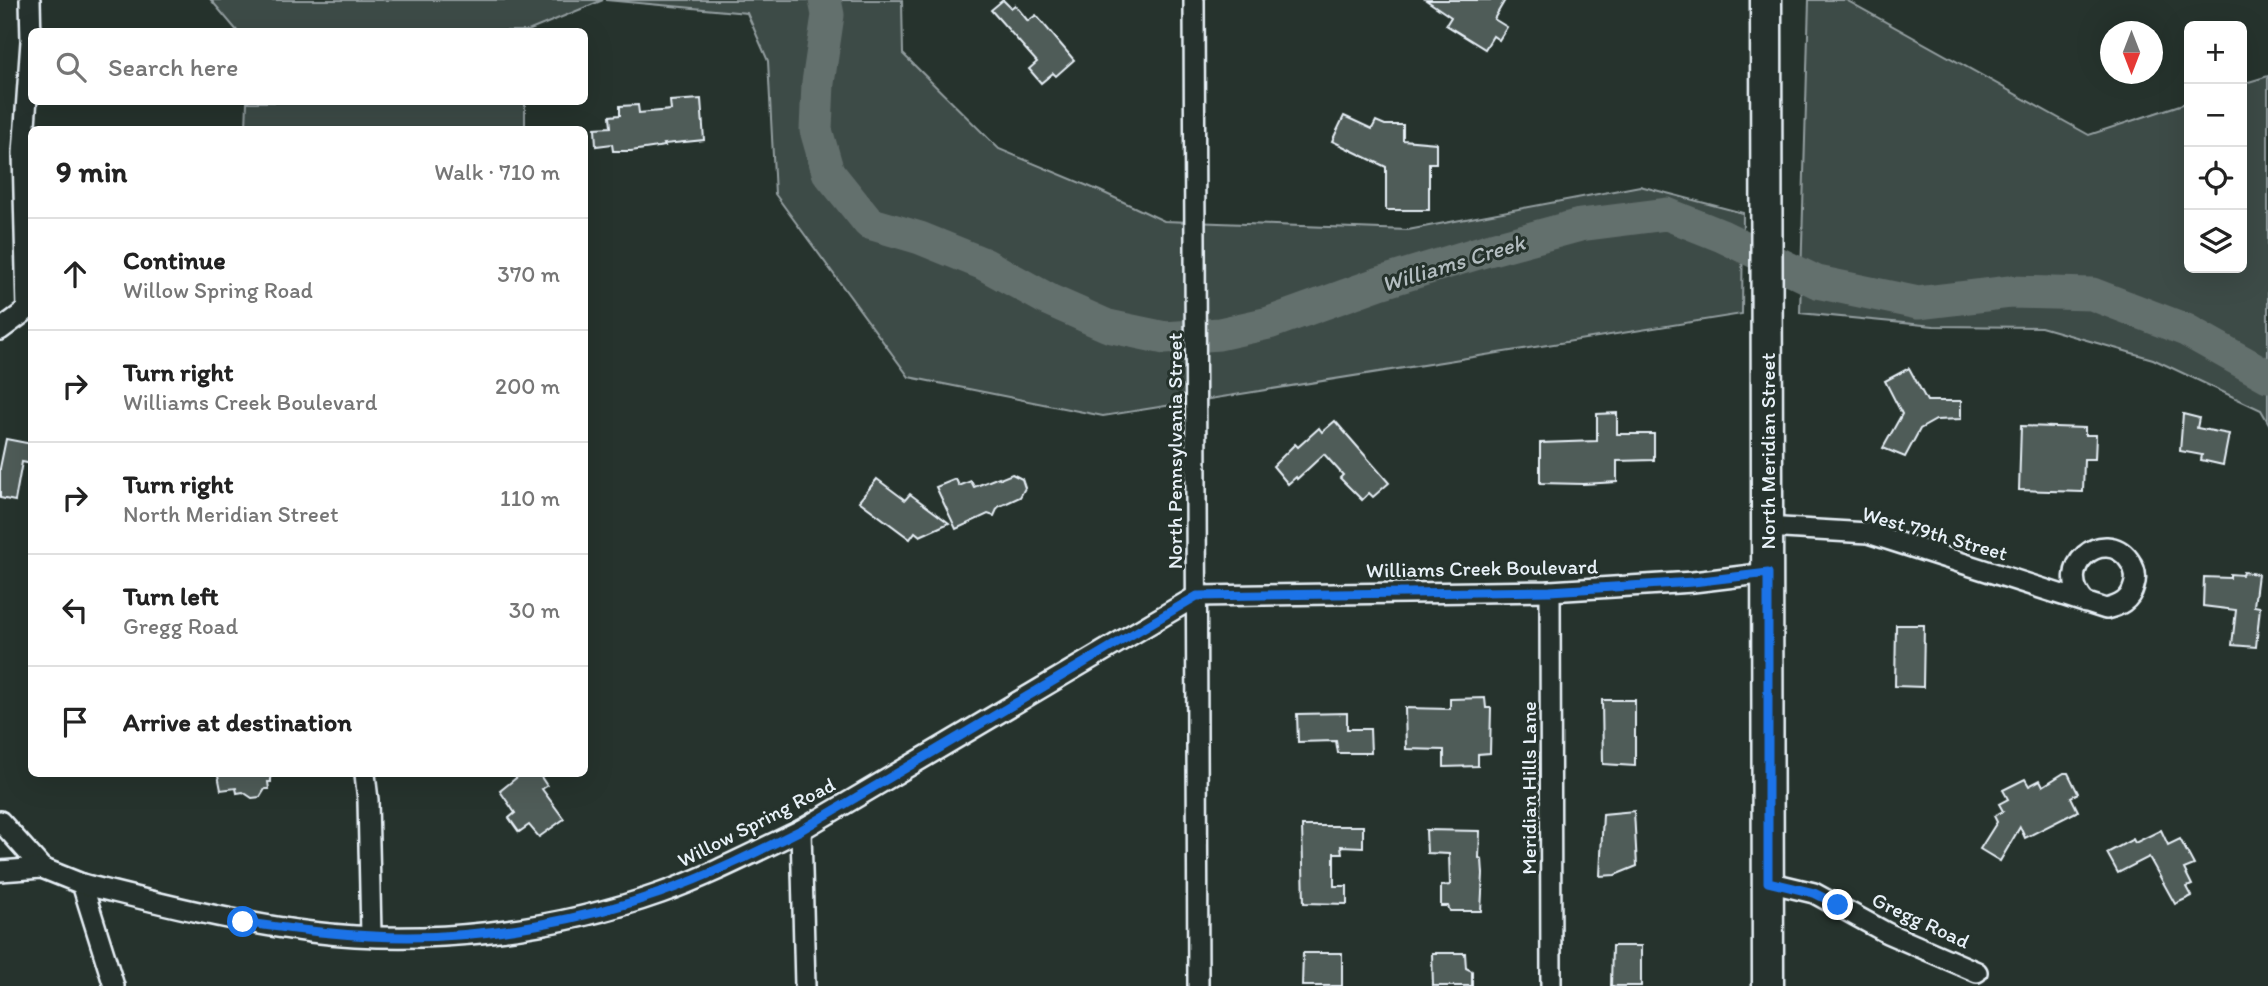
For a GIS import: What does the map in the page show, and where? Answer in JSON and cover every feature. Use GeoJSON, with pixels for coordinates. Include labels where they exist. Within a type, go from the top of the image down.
{"type":"FeatureCollection","features":[{"type":"Feature","properties":{"kind":"main road","name":"North Meridian Street"},"geometry":{"type":"LineString","coordinates":[[1766,0],[1768,986]]}},
{"type":"Feature","properties":{"kind":"street"},"geometry":{"type":"LineString","coordinates":[[30,0],[31,28]]}},
{"type":"Feature","properties":{"kind":"street","name":"North Pennsylvania Street"},"geometry":{"type":"LineString","coordinates":[[1194,0],[1198,986]]}},
{"type":"Feature","properties":{"kind":"street"},"geometry":{"type":"LineString","coordinates":[[28,83],[23,153],[28,284]]}},
{"type":"Feature","properties":{"kind":"street"},"geometry":{"type":"LineString","coordinates":[[0,330],[28,311]]}},
{"type":"Feature","properties":{"kind":"street","name":"West 79th Street"},"geometry":{"type":"LineString","coordinates":[[1767,527],[1868,533],[2086,603]]}},
{"type":"Feature","properties":{"kind":"street","name":"Williams Creek Boulevard"},"geometry":{"type":"LineString","coordinates":[[1197,596],[1550,591],[1693,582],[1768,573]]}},
{"type":"Feature","properties":{"kind":"street","name":"Meridian Hills Lane"},"geometry":{"type":"LineString","coordinates":[[1550,591],[1551,986]]}},
{"type":"Feature","properties":{"kind":"street","name":"Willow Spring Road"},"geometry":{"type":"LineString","coordinates":[[42,868],[82,884],[243,922],[313,932],[411,937],[495,930],[558,921],[621,906],[709,874],[801,830],[1197,596]]}},
{"type":"Feature","properties":{"kind":"street"},"geometry":{"type":"LineString","coordinates":[[365,777],[371,936]]}},
{"type":"Feature","properties":{"kind":"street"},"geometry":{"type":"LineString","coordinates":[[0,821],[42,868]]}},
{"type":"Feature","properties":{"kind":"street"},"geometry":{"type":"LineString","coordinates":[[801,830],[805,986]]}},
{"type":"Feature","properties":{"kind":"street"},"geometry":{"type":"LineString","coordinates":[[0,871],[42,868]]}},
{"type":"Feature","properties":{"kind":"street","name":"Gregg Road"},"geometry":{"type":"LineString","coordinates":[[1768,882],[1814,893],[1887,933],[1977,972]]}},
{"type":"Feature","properties":{"kind":"street"},"geometry":{"type":"LineString","coordinates":[[82,884],[114,986]]}},
{"type":"Feature","properties":{"kind":"shaded area"},"geometry":{"type":"Polygon","coordinates":[[[211,0],[603,0],[535,28],[235,28],[211,0]]]}},
{"type":"Feature","properties":{"kind":"shaded area"},"geometry":{"type":"Polygon","coordinates":[[[606,0],[902,0],[903,54],[999,149],[1164,221],[1408,230],[1640,186],[1743,213],[1742,314],[1103,416],[909,377],[775,194],[768,61],[747,13],[606,0]]]}},
{"type":"Feature","properties":{"kind":"shaded area"},"geometry":{"type":"Polygon","coordinates":[[[1809,0],[1846,0],[2089,135],[2184,104],[2184,273],[2247,273],[2247,82],[2268,76],[2268,422],[2261,410],[2153,359],[2041,327],[1934,326],[1800,313],[1809,0]]]}},
{"type":"Feature","properties":{"kind":"shaded area"},"geometry":{"type":"Polygon","coordinates":[[[247,105],[525,105],[525,126],[246,126],[247,105]]]}},
{"type":"Feature","properties":{"kind":"building"},"geometry":{"type":"Polygon","coordinates":[[[1003,0],[1011,8],[1015,5],[1028,21],[1036,15],[1074,60],[1056,76],[1053,73],[1041,83],[1029,69],[1037,62],[991,10],[1003,0]]]}},
{"type":"Feature","properties":{"kind":"building"},"geometry":{"type":"Polygon","coordinates":[[[1426,0],[1505,0],[1494,19],[1507,27],[1499,40],[1493,36],[1485,49],[1446,25],[1451,17],[1426,0]]]}},
{"type":"Feature","properties":{"kind":"building"},"geometry":{"type":"Polygon","coordinates":[[[701,99],[704,140],[631,151],[613,151],[612,144],[596,146],[595,128],[611,127],[610,116],[620,115],[620,106],[638,105],[639,113],[671,110],[670,101],[701,99]]]}},
{"type":"Feature","properties":{"kind":"building"},"geometry":{"type":"Polygon","coordinates":[[[1344,116],[1372,129],[1376,121],[1385,125],[1403,125],[1403,140],[1436,143],[1436,163],[1429,163],[1429,210],[1386,210],[1386,167],[1332,141],[1344,116]]]}},
{"type":"Feature","properties":{"kind":"building"},"geometry":{"type":"Polygon","coordinates":[[[1909,368],[1927,401],[1961,401],[1961,419],[1936,420],[1920,429],[1905,457],[1883,448],[1902,414],[1885,381],[1909,368]]]}},
{"type":"Feature","properties":{"kind":"building"},"geometry":{"type":"Polygon","coordinates":[[[1617,413],[1617,434],[1654,434],[1654,460],[1617,461],[1617,482],[1540,483],[1540,443],[1597,441],[1597,414],[1617,413]]]}},
{"type":"Feature","properties":{"kind":"building"},"geometry":{"type":"Polygon","coordinates":[[[2183,414],[2199,418],[2197,428],[2229,434],[2223,465],[2201,460],[2202,455],[2180,451],[2183,414]]]}},
{"type":"Feature","properties":{"kind":"building"},"geometry":{"type":"Polygon","coordinates":[[[1335,421],[1389,483],[1373,497],[1369,493],[1362,500],[1340,478],[1343,475],[1324,454],[1288,484],[1273,466],[1295,444],[1298,447],[1319,428],[1322,432],[1335,421]]]}},
{"type":"Feature","properties":{"kind":"building"},"geometry":{"type":"Polygon","coordinates":[[[2021,426],[2085,428],[2085,435],[2096,435],[2095,459],[2084,459],[2083,492],[2019,490],[2021,426]]]}},
{"type":"Feature","properties":{"kind":"building"},"geometry":{"type":"Polygon","coordinates":[[[6,439],[28,443],[28,463],[22,462],[15,501],[0,498],[0,468],[6,439]]]}},
{"type":"Feature","properties":{"kind":"building"},"geometry":{"type":"Polygon","coordinates":[[[1012,474],[1022,479],[1025,488],[1020,497],[998,507],[994,516],[988,514],[956,529],[936,487],[956,479],[959,486],[971,481],[974,487],[1012,474]]]}},
{"type":"Feature","properties":{"kind":"building"},"geometry":{"type":"Polygon","coordinates":[[[877,479],[905,500],[910,494],[949,523],[920,536],[915,532],[910,539],[859,501],[877,479]]]}},
{"type":"Feature","properties":{"kind":"building"},"geometry":{"type":"Polygon","coordinates":[[[2243,572],[2258,574],[2254,606],[2260,607],[2256,647],[2232,645],[2236,610],[2203,606],[2204,577],[2230,578],[2230,574],[2242,575],[2243,572]]]}},
{"type":"Feature","properties":{"kind":"building"},"geometry":{"type":"Polygon","coordinates":[[[1896,625],[1924,625],[1923,687],[1895,686],[1896,625]]]}},
{"type":"Feature","properties":{"kind":"building"},"geometry":{"type":"Polygon","coordinates":[[[1485,698],[1486,708],[1491,708],[1490,753],[1478,754],[1478,766],[1444,767],[1444,750],[1406,749],[1405,708],[1450,709],[1450,699],[1485,698]]]}},
{"type":"Feature","properties":{"kind":"building"},"geometry":{"type":"Polygon","coordinates":[[[1602,700],[1635,700],[1635,766],[1603,764],[1602,700]]]}},
{"type":"Feature","properties":{"kind":"building"},"geometry":{"type":"Polygon","coordinates":[[[1347,713],[1347,729],[1370,729],[1371,753],[1338,753],[1336,741],[1298,742],[1297,714],[1347,713]]]}},
{"type":"Feature","properties":{"kind":"building"},"geometry":{"type":"Polygon","coordinates":[[[2068,773],[2078,793],[2071,797],[2078,811],[2025,838],[2020,827],[2000,861],[1980,849],[1997,822],[1994,816],[2003,811],[1999,804],[2008,799],[2003,790],[2025,779],[2029,786],[2040,780],[2043,786],[2068,773]]]}},
{"type":"Feature","properties":{"kind":"building"},"geometry":{"type":"Polygon","coordinates":[[[218,777],[271,777],[271,782],[268,782],[269,789],[265,789],[260,797],[252,798],[243,792],[237,793],[236,788],[221,790],[218,777]]]}},
{"type":"Feature","properties":{"kind":"building"},"geometry":{"type":"Polygon","coordinates":[[[517,777],[541,777],[547,786],[542,789],[564,819],[539,837],[529,825],[519,832],[509,818],[515,813],[500,791],[517,777]]]}},
{"type":"Feature","properties":{"kind":"building"},"geometry":{"type":"Polygon","coordinates":[[[1634,811],[1637,866],[1615,875],[1600,876],[1603,814],[1634,811]]]}},
{"type":"Feature","properties":{"kind":"building"},"geometry":{"type":"Polygon","coordinates":[[[1302,826],[1363,826],[1363,847],[1341,846],[1342,853],[1334,853],[1334,886],[1347,886],[1347,904],[1304,903],[1302,826]]]}},
{"type":"Feature","properties":{"kind":"building"},"geometry":{"type":"Polygon","coordinates":[[[1426,830],[1480,831],[1479,858],[1482,859],[1483,874],[1481,911],[1450,911],[1448,906],[1441,906],[1441,886],[1450,885],[1449,854],[1427,853],[1426,830]]]}},
{"type":"Feature","properties":{"kind":"building"},"geometry":{"type":"Polygon","coordinates":[[[2161,830],[2168,845],[2180,839],[2194,865],[2184,869],[2192,885],[2187,887],[2192,896],[2175,904],[2149,857],[2118,873],[2107,853],[2133,839],[2135,843],[2161,830]]]}},
{"type":"Feature","properties":{"kind":"building"},"geometry":{"type":"Polygon","coordinates":[[[1612,946],[1641,946],[1641,986],[1611,986],[1612,946]]]}},
{"type":"Feature","properties":{"kind":"building"},"geometry":{"type":"Polygon","coordinates":[[[1303,953],[1342,953],[1342,986],[1302,986],[1303,953]]]}},
{"type":"Feature","properties":{"kind":"building"},"geometry":{"type":"Polygon","coordinates":[[[1432,953],[1465,953],[1466,968],[1472,971],[1472,986],[1433,986],[1432,953]]]}},
{"type":"Feature","properties":{"kind":"waterway","name":"Williams Creek"},"geometry":{"type":"LineString","coordinates":[[825,0],[828,15],[818,83],[816,130],[828,172],[869,223],[920,238],[984,264],[1049,300],[1108,326],[1165,338],[1219,334],[1269,323],[1380,283],[1580,225],[1667,214],[1722,236],[1817,282],[1918,303],[2010,292],[2092,294],[2186,330],[2268,376]]}},
{"type":"Feature","properties":{"kind":"route"},"geometry":{"type":"LineString","coordinates":[[243,922],[313,932],[393,937],[449,935],[558,921],[659,894],[742,860],[801,830],[1197,596],[1550,591],[1693,582],[1768,573],[1768,882],[1814,893],[1838,905]]}}]}
